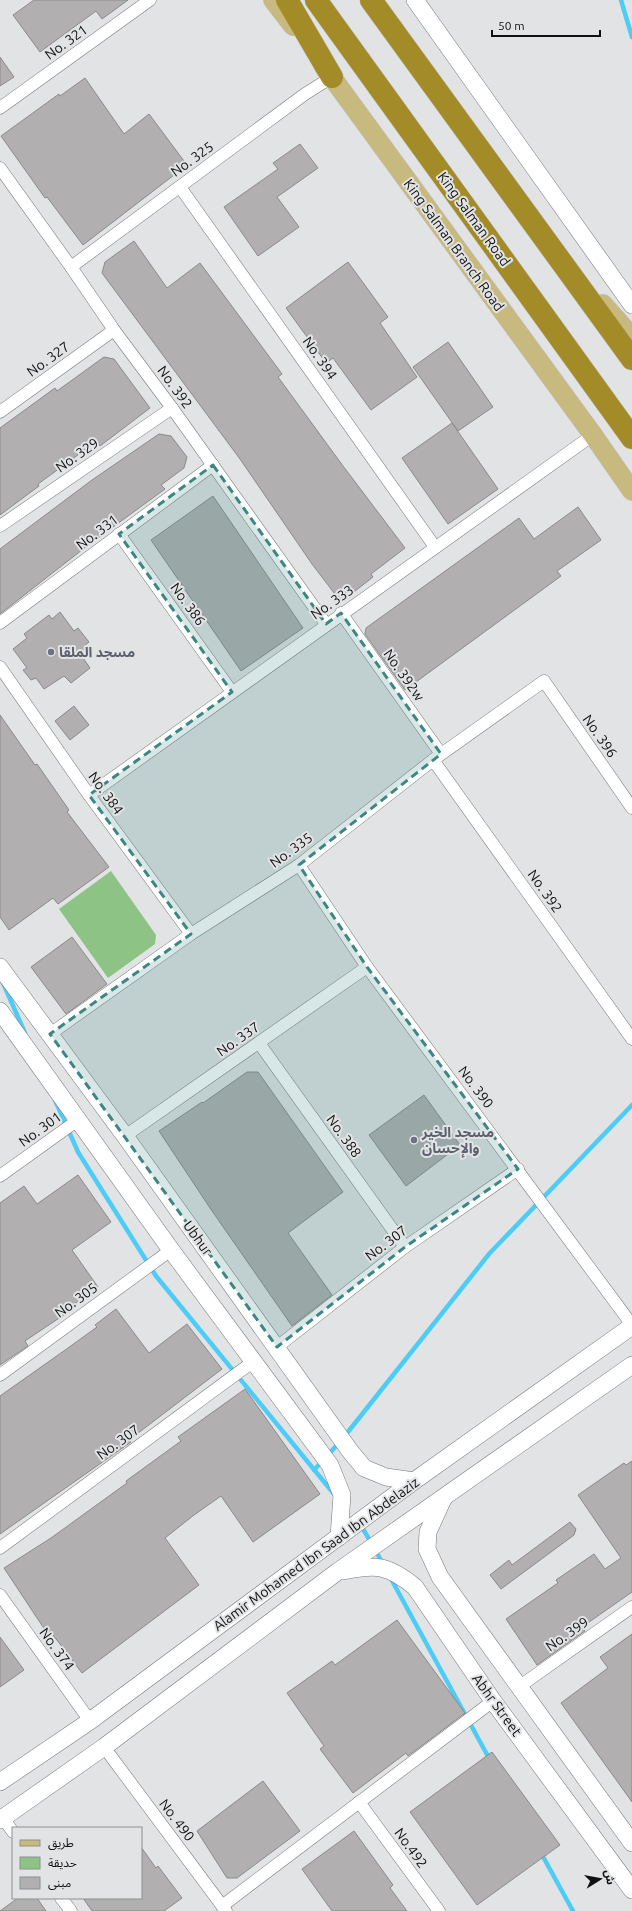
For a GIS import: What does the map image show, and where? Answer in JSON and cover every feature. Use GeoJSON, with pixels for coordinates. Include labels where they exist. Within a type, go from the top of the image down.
{"type":"FeatureCollection","features":[{"type":"Feature","properties":{"kind":"highway"},"geometry":{"type":"LineString","coordinates":[[287,0],[332,77]]}},
{"type":"Feature","properties":{"kind":"highway","name":"King Salman Road"},"geometry":{"type":"LineString","coordinates":[[316,0],[632,438]]}},
{"type":"Feature","properties":{"kind":"highway"},"geometry":{"type":"LineString","coordinates":[[371,0],[550,244],[632,359]]}},
{"type":"Feature","properties":{"kind":"main road","name":"King Salman Branch Road"},"geometry":{"type":"LineString","coordinates":[[273,0],[332,77],[593,435],[632,491]]}},
{"type":"Feature","properties":{"kind":"main road"},"geometry":{"type":"LineString","coordinates":[[550,244],[632,337]]}},
{"type":"Feature","properties":{"kind":"street","name":"No. 321"},"geometry":{"type":"LineString","coordinates":[[0,108],[150,0]]}},
{"type":"Feature","properties":{"kind":"street"},"geometry":{"type":"LineString","coordinates":[[419,1],[632,304]]}},
{"type":"Feature","properties":{"kind":"street","name":"No. 325"},"geometry":{"type":"LineString","coordinates":[[71,266],[305,94],[332,77]]}},
{"type":"Feature","properties":{"kind":"street","name":"No. 392"},"geometry":{"type":"LineString","coordinates":[[0,168],[71,266],[114,330],[172,408],[326,624]]}},
{"type":"Feature","properties":{"kind":"street","name":"No. 394"},"geometry":{"type":"LineString","coordinates":[[180,187],[435,547]]}},
{"type":"Feature","properties":{"kind":"street","name":"No. 327"},"geometry":{"type":"LineString","coordinates":[[0,412],[114,330]]}},
{"type":"Feature","properties":{"kind":"street","name":"No. 329"},"geometry":{"type":"LineString","coordinates":[[0,526],[172,408]]}},
{"type":"Feature","properties":{"kind":"street","name":"No. 333"},"geometry":{"type":"LineString","coordinates":[[89,795],[326,624],[593,435]]}},
{"type":"Feature","properties":{"kind":"street","name":"No. 331"},"geometry":{"type":"LineString","coordinates":[[0,623],[212,465]]}},
{"type":"Feature","properties":{"kind":"street","name":"No. 386"},"geometry":{"type":"LineString","coordinates":[[119,534],[232,692]]}},
{"type":"Feature","properties":{"kind":"street","name":"No. 392w"},"geometry":{"type":"LineString","coordinates":[[341,614],[437,757]]}},
{"type":"Feature","properties":{"kind":"street","name":"No. 384"},"geometry":{"type":"LineString","coordinates":[[0,667],[89,795],[191,934]]}},
{"type":"Feature","properties":{"kind":"street","name":"No. 335"},"geometry":{"type":"LineString","coordinates":[[50,1034],[191,934],[298,865],[437,757],[544,681]]}},
{"type":"Feature","properties":{"kind":"street","name":"No. 396"},"geometry":{"type":"LineString","coordinates":[[544,681],[632,808]]}},
{"type":"Feature","properties":{"kind":"street","name":"No. 392"},"geometry":{"type":"LineString","coordinates":[[437,757],[632,1039]]}},
{"type":"Feature","properties":{"kind":"street","name":"No. 390"},"geometry":{"type":"LineString","coordinates":[[298,865],[367,966],[632,1325]]}},
{"type":"Feature","properties":{"kind":"street","name":"No. 337"},"geometry":{"type":"LineString","coordinates":[[125,1136],[367,966]]}},
{"type":"Feature","properties":{"kind":"street","name":"Ubhur"},"geometry":{"type":"LineString","coordinates":[[0,967],[125,1136],[350,1451],[364,1468],[386,1477],[414,1481]]}},
{"type":"Feature","properties":{"kind":"street","name":"Ubhur"},"geometry":{"type":"LineString","coordinates":[[0,1011],[171,1250],[330,1465],[342,1495],[339,1537]]}},
{"type":"Feature","properties":{"kind":"street","name":"No. 388"},"geometry":{"type":"LineString","coordinates":[[259,1043],[405,1247]]}},
{"type":"Feature","properties":{"kind":"street","name":"No. 301"},"geometry":{"type":"LineString","coordinates":[[0,1176],[78,1120]]}},
{"type":"Feature","properties":{"kind":"street","name":"No. 307"},"geometry":{"type":"LineString","coordinates":[[277,1347],[405,1247],[518,1169]]}},
{"type":"Feature","properties":{"kind":"street","name":"No. 305"},"geometry":{"type":"LineString","coordinates":[[0,1375],[171,1250]]}},
{"type":"Feature","properties":{"kind":"street","name":"Alamir Mohamed Ibn Saad Ibn Abdelaziz"},"geometry":{"type":"LineString","coordinates":[[0,1782],[90,1721],[414,1481],[632,1325]]}},
{"type":"Feature","properties":{"kind":"street","name":"No. 307"},"geometry":{"type":"LineString","coordinates":[[0,1548],[254,1361]]}},
{"type":"Feature","properties":{"kind":"street","name":"Alamir Mohamed Ibn Saad Ibn Abdelaziz"},"geometry":{"type":"LineString","coordinates":[[1,1819],[104,1747],[337,1572],[632,1365]]}},
{"type":"Feature","properties":{"kind":"street"},"geometry":{"type":"LineString","coordinates":[[330,1465],[350,1451]]}},
{"type":"Feature","properties":{"kind":"street","name":"Abhr Street"},"geometry":{"type":"LineString","coordinates":[[443,1499],[428,1532],[427,1549],[440,1577],[632,1843]]}},
{"type":"Feature","properties":{"kind":"street","name":"Abhr Street"},"geometry":{"type":"LineString","coordinates":[[337,1572],[364,1566],[385,1568],[400,1576],[415,1588],[493,1701],[632,1890]]}},
{"type":"Feature","properties":{"kind":"street"},"geometry":{"type":"LineString","coordinates":[[428,1607],[427,1599],[433,1586],[442,1585],[450,1590]]}},
{"type":"Feature","properties":{"kind":"street","name":"No. 374"},"geometry":{"type":"LineString","coordinates":[[0,1595],[90,1721]]}},
{"type":"Feature","properties":{"kind":"street","name":"No. 399"},"geometry":{"type":"LineString","coordinates":[[520,1686],[632,1607]]}},
{"type":"Feature","properties":{"kind":"street"},"geometry":{"type":"LineString","coordinates":[[224,1908],[359,1802],[493,1701]]}},
{"type":"Feature","properties":{"kind":"street","name":"No. 490"},"geometry":{"type":"LineString","coordinates":[[104,1747],[224,1908]]}},
{"type":"Feature","properties":{"kind":"street","name":"No.492"},"geometry":{"type":"LineString","coordinates":[[359,1802],[439,1911]]}},
{"type":"Feature","properties":{"kind":"street"},"geometry":{"type":"LineString","coordinates":[[1,1819],[12,1831]]}},
{"type":"Feature","properties":{"kind":"street"},"geometry":{"type":"LineString","coordinates":[[62,1899],[71,1911]]}},
{"type":"Feature","properties":{"kind":"highlighted area"},"geometry":{"type":"Polygon","coordinates":[[[213,465],[326,624],[341,613],[441,754],[299,865],[367,967],[518,1169],[405,1247],[277,1347],[50,1034],[191,934],[89,795],[232,692],[119,534],[213,465]]]}},
{"type":"Feature","properties":{"kind":"green space"},"geometry":{"type":"Polygon","coordinates":[[[111,871],[156,935],[155,944],[108,978],[59,909],[111,871]]]}},
{"type":"Feature","properties":{"kind":"building"},"geometry":{"type":"Polygon","coordinates":[[[34,0],[128,0],[102,19],[96,11],[40,52],[13,15],[34,0]]]}},
{"type":"Feature","properties":{"kind":"building"},"geometry":{"type":"Polygon","coordinates":[[[0,57],[14,77],[0,86],[0,57]]]}},
{"type":"Feature","properties":{"kind":"building"},"geometry":{"type":"Polygon","coordinates":[[[85,78],[124,134],[149,114],[187,165],[83,245],[47,197],[45,198],[1,136],[59,94],[60,96],[85,78]]]}},
{"type":"Feature","properties":{"kind":"building"},"geometry":{"type":"Polygon","coordinates":[[[300,144],[318,168],[277,197],[299,227],[258,256],[224,207],[278,169],[273,163],[300,144]]]}},
{"type":"Feature","properties":{"kind":"building"},"geometry":{"type":"Polygon","coordinates":[[[134,241],[167,288],[200,263],[282,374],[278,377],[405,548],[371,574],[373,577],[341,602],[312,564],[240,459],[102,273],[105,262],[134,241]]]}},
{"type":"Feature","properties":{"kind":"building"},"geometry":{"type":"Polygon","coordinates":[[[348,262],[388,317],[380,323],[417,377],[371,410],[333,358],[326,363],[286,308],[348,262]]]}},
{"type":"Feature","properties":{"kind":"building"},"geometry":{"type":"Polygon","coordinates":[[[448,342],[493,407],[458,431],[413,367],[448,342]]]}},
{"type":"Feature","properties":{"kind":"building"},"geometry":{"type":"Polygon","coordinates":[[[104,357],[114,359],[150,408],[100,446],[97,441],[38,484],[39,486],[0,515],[0,428],[55,388],[57,391],[104,357]]]}},
{"type":"Feature","properties":{"kind":"building"},"geometry":{"type":"Polygon","coordinates":[[[452,423],[498,489],[448,524],[402,458],[452,423]]]}},
{"type":"Feature","properties":{"kind":"building"},"geometry":{"type":"Polygon","coordinates":[[[159,434],[171,436],[187,457],[184,468],[161,485],[165,489],[87,546],[0,614],[0,549],[92,480],[159,434]]]}},
{"type":"Feature","properties":{"kind":"building"},"geometry":{"type":"Polygon","coordinates":[[[213,496],[303,628],[241,671],[151,540],[213,496]]]}},
{"type":"Feature","properties":{"kind":"building"},"geometry":{"type":"Polygon","coordinates":[[[578,507],[601,540],[557,571],[561,576],[405,690],[365,634],[366,628],[519,518],[534,539],[578,507]]]}},
{"type":"Feature","properties":{"kind":"building","name":"مسجد الملقا"},"geometry":{"type":"Polygon","coordinates":[[[60,612],[74,631],[78,628],[89,642],[84,646],[90,654],[83,658],[90,668],[71,683],[64,676],[44,689],[36,678],[31,680],[23,670],[27,668],[13,649],[27,638],[24,634],[49,615],[52,619],[60,612]]]}},
{"type":"Feature","properties":{"kind":"building"},"geometry":{"type":"Polygon","coordinates":[[[74,706],[89,725],[70,740],[55,721],[74,706]]]}},
{"type":"Feature","properties":{"kind":"building"},"geometry":{"type":"Polygon","coordinates":[[[0,715],[69,810],[67,812],[109,867],[58,904],[53,898],[9,930],[0,917],[0,715]]]}},
{"type":"Feature","properties":{"kind":"building"},"geometry":{"type":"Polygon","coordinates":[[[72,937],[107,984],[66,1014],[31,967],[72,937]]]}},
{"type":"Feature","properties":{"kind":"building"},"geometry":{"type":"Polygon","coordinates":[[[247,1072],[258,1072],[343,1192],[288,1233],[332,1295],[292,1326],[210,1208],[159,1131],[202,1102],[203,1103],[247,1072]]]}},
{"type":"Feature","properties":{"kind":"building","name":"مسجد الخير والإحسان"},"geometry":{"type":"Polygon","coordinates":[[[424,1095],[460,1145],[406,1186],[369,1135],[424,1095]]]}},
{"type":"Feature","properties":{"kind":"building"},"geometry":{"type":"Polygon","coordinates":[[[78,1175],[111,1222],[72,1250],[98,1287],[73,1305],[74,1308],[25,1341],[28,1346],[0,1365],[0,1203],[24,1186],[37,1204],[78,1175]]]}},
{"type":"Feature","properties":{"kind":"building"},"geometry":{"type":"Polygon","coordinates":[[[116,1309],[149,1353],[187,1324],[222,1369],[129,1440],[131,1442],[0,1534],[0,1396],[97,1327],[95,1325],[116,1309]]]}},
{"type":"Feature","properties":{"kind":"building"},"geometry":{"type":"Polygon","coordinates":[[[245,1389],[320,1494],[253,1542],[221,1496],[194,1515],[165,1538],[199,1585],[82,1673],[50,1631],[47,1633],[4,1568],[51,1538],[127,1483],[126,1481],[181,1441],[178,1437],[245,1389]]]}},
{"type":"Feature","properties":{"kind":"building"},"geometry":{"type":"Polygon","coordinates":[[[632,1461],[632,1592],[582,1627],[585,1631],[537,1665],[506,1619],[558,1583],[556,1580],[594,1554],[605,1569],[621,1558],[578,1495],[624,1463],[626,1465],[632,1461]]]}},
{"type":"Feature","properties":{"kind":"building"},"geometry":{"type":"Polygon","coordinates":[[[570,1522],[576,1529],[574,1535],[501,1589],[490,1575],[509,1560],[512,1565],[570,1522]]]}},
{"type":"Feature","properties":{"kind":"building"},"geometry":{"type":"Polygon","coordinates":[[[397,1620],[465,1713],[408,1756],[406,1753],[353,1793],[320,1749],[324,1746],[287,1693],[332,1661],[335,1665],[397,1620]]]}},
{"type":"Feature","properties":{"kind":"building"},"geometry":{"type":"Polygon","coordinates":[[[632,1634],[632,1802],[561,1703],[608,1668],[600,1657],[632,1634]]]}},
{"type":"Feature","properties":{"kind":"building"},"geometry":{"type":"Polygon","coordinates":[[[0,1637],[24,1670],[0,1687],[0,1637]]]}},
{"type":"Feature","properties":{"kind":"building"},"geometry":{"type":"Polygon","coordinates":[[[492,1752],[560,1845],[477,1905],[410,1812],[492,1752]]]}},
{"type":"Feature","properties":{"kind":"building"},"geometry":{"type":"Polygon","coordinates":[[[263,1781],[300,1831],[237,1878],[227,1878],[197,1831],[263,1781]]]}},
{"type":"Feature","properties":{"kind":"building"},"geometry":{"type":"Polygon","coordinates":[[[354,1831],[393,1885],[390,1888],[407,1911],[332,1911],[302,1869],[354,1831]]]}},
{"type":"Feature","properties":{"kind":"building"},"geometry":{"type":"Polygon","coordinates":[[[142,1848],[156,1868],[158,1866],[182,1898],[164,1911],[92,1911],[84,1899],[142,1899],[142,1848]]]}},
{"type":"Feature","properties":{"kind":"building"},"geometry":{"type":"Polygon","coordinates":[[[17,1899],[38,1899],[46,1911],[0,1911],[17,1899]]]}},
{"type":"Feature","properties":{"kind":"waterway"},"geometry":{"type":"LineString","coordinates":[[621,0],[632,37]]}},
{"type":"Feature","properties":{"kind":"waterway"},"geometry":{"type":"LineString","coordinates":[[3,983],[25,1033]]}},
{"type":"Feature","properties":{"kind":"waterway"},"geometry":{"type":"LineString","coordinates":[[55,1100],[78,1152],[156,1276],[334,1494]]}},
{"type":"Feature","properties":{"kind":"waterway"},"geometry":{"type":"LineString","coordinates":[[344,1437],[489,1254],[632,1105]]}},
{"type":"Feature","properties":{"kind":"waterway"},"geometry":{"type":"LineString","coordinates":[[314,1470],[339,1443]]}},
{"type":"Feature","properties":{"kind":"waterway"},"geometry":{"type":"LineString","coordinates":[[363,1529],[369,1539]]}},
{"type":"Feature","properties":{"kind":"waterway"},"geometry":{"type":"LineString","coordinates":[[378,1555],[383,1564]]}},
{"type":"Feature","properties":{"kind":"waterway"},"geometry":{"type":"LineString","coordinates":[[390,1577],[490,1760]]}},
{"type":"Feature","properties":{"kind":"waterway"},"geometry":{"type":"LineString","coordinates":[[541,1853],[573,1911]]}},
{"type":"Feature","properties":{"kind":"place","name":"مسجد الملقا"},"geometry":{"type":"Point","coordinates":[51,652]}},
{"type":"Feature","properties":{"kind":"place","name":"مسجد الخير والإحسان"},"geometry":{"type":"Point","coordinates":[414,1140]}}]}
